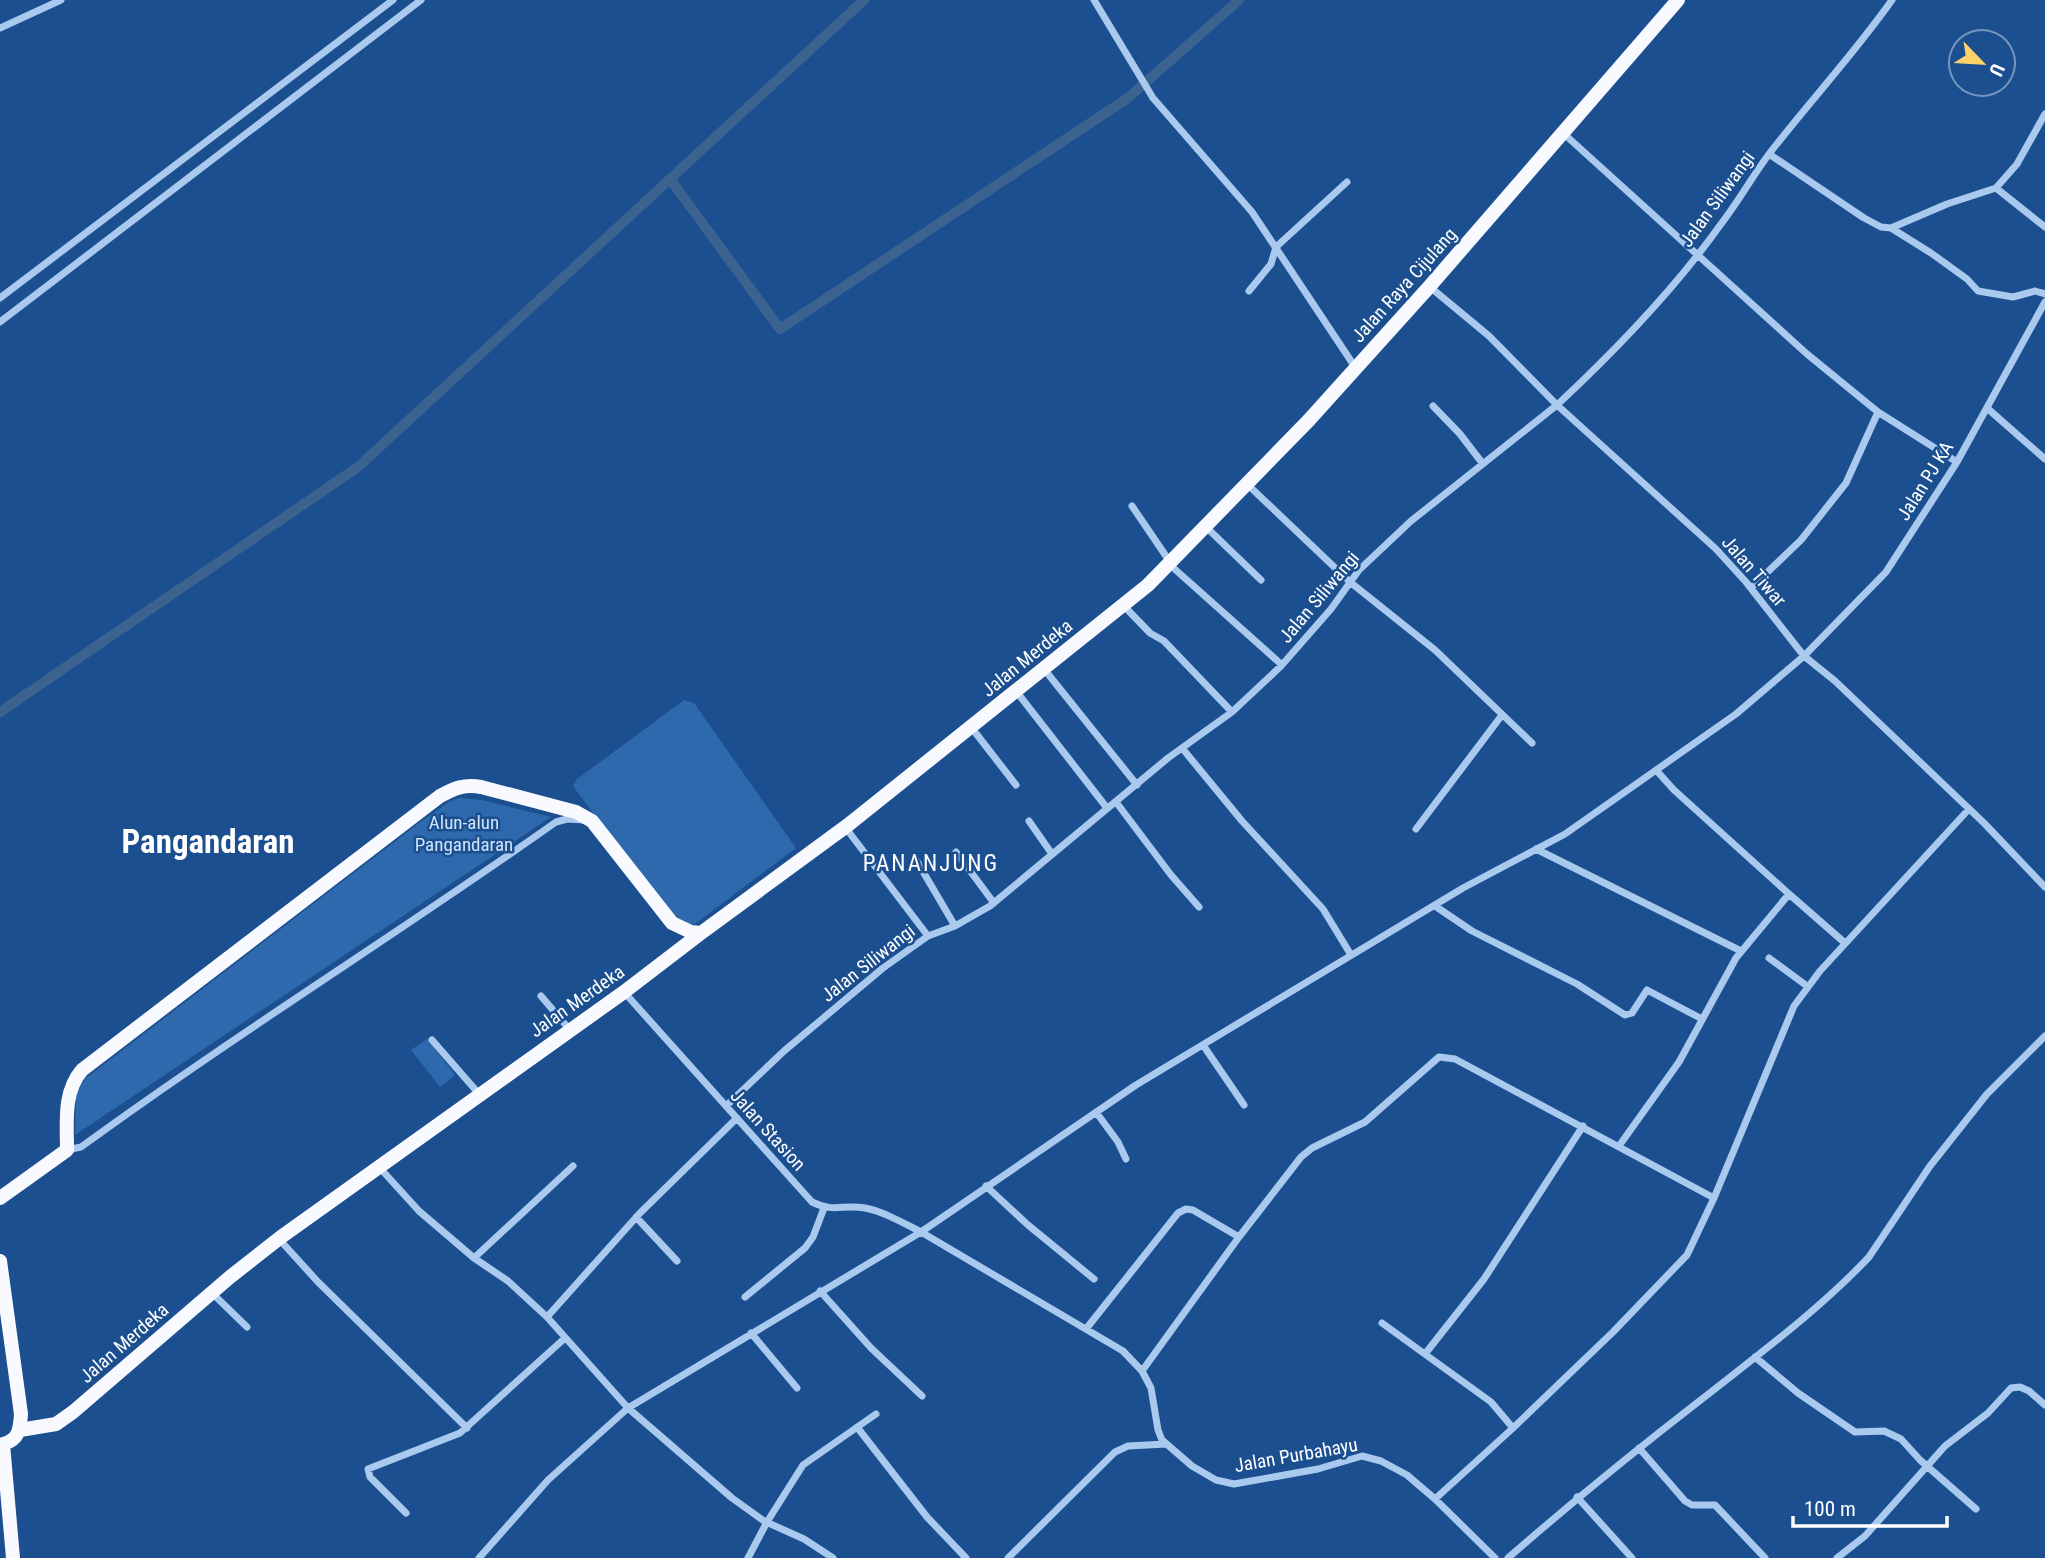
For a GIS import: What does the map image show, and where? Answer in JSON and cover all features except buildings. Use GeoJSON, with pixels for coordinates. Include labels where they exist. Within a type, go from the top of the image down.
{"type":"FeatureCollection","features":[{"type":"Feature","properties":{"kind":"highway","name":"Jalan Raya Cijulang"},"geometry":{"type":"LineString","coordinates":[[1148,585],[1356,368],[1678,0]]}},
{"type":"Feature","properties":{"kind":"highway","name":"Jalan Merdeka"},"geometry":{"type":"LineString","coordinates":[[20,1430],[56,1424],[73,1412],[279,1239],[667,961],[845,827],[1148,585]]}},
{"type":"Feature","properties":{"kind":"highway"},"geometry":{"type":"LineString","coordinates":[[0,1198],[67,1150],[69,1095],[75,1078],[82,1070],[439,796],[466,785],[576,811],[592,821],[672,923],[684,930],[701,933]]}},
{"type":"Feature","properties":{"kind":"highway"},"geometry":{"type":"LineString","coordinates":[[667,961],[672,944],[672,923]]}},
{"type":"Feature","properties":{"kind":"highway"},"geometry":{"type":"LineString","coordinates":[[0,1261],[20,1414],[20,1430],[15,1439],[1,1443],[13,1558]]}},
{"type":"Feature","properties":{"kind":"street"},"geometry":{"type":"LineString","coordinates":[[36,0],[42,9]]}},
{"type":"Feature","properties":{"kind":"street"},"geometry":{"type":"LineString","coordinates":[[0,29],[61,0]]}},
{"type":"Feature","properties":{"kind":"street"},"geometry":{"type":"LineString","coordinates":[[0,298],[393,0]]}},
{"type":"Feature","properties":{"kind":"street"},"geometry":{"type":"LineString","coordinates":[[0,322],[419,0]]}},
{"type":"Feature","properties":{"kind":"street"},"geometry":{"type":"LineString","coordinates":[[1094,0],[1153,98],[1252,212],[1356,368]]}},
{"type":"Feature","properties":{"kind":"street","name":"Jalan Siliwangi"},"geometry":{"type":"LineString","coordinates":[[726,1106],[784,1051],[883,968],[928,936],[956,926],[993,903],[1182,748],[1232,712],[1282,665],[1331,609],[1359,570],[1411,521],[1557,405],[1658,302],[1721,225],[1769,154],[1867,36],[1892,0]]}},
{"type":"Feature","properties":{"kind":"street"},"geometry":{"type":"LineString","coordinates":[[1891,229],[1947,204],[1996,188],[2017,164],[2045,114]]}},
{"type":"Feature","properties":{"kind":"street"},"geometry":{"type":"LineString","coordinates":[[1563,133],[1807,354],[1878,412],[1957,462]]}},
{"type":"Feature","properties":{"kind":"street"},"geometry":{"type":"LineString","coordinates":[[1769,154],[1864,218],[1891,229],[1931,253],[1978,290],[2013,297],[2035,291],[2045,294]]}},
{"type":"Feature","properties":{"kind":"street"},"geometry":{"type":"LineString","coordinates":[[1249,290],[1271,264],[1276,247],[1348,182]]}},
{"type":"Feature","properties":{"kind":"street"},"geometry":{"type":"LineString","coordinates":[[1996,188],[2045,227]]}},
{"type":"Feature","properties":{"kind":"street","name":"Jalan Tiwar"},"geometry":{"type":"LineString","coordinates":[[1429,287],[1489,336],[1557,405],[1716,549],[1804,656],[1835,681],[1969,809],[2045,887]]}},
{"type":"Feature","properties":{"kind":"street","name":"Jalan PJ KA"},"geometry":{"type":"LineString","coordinates":[[479,1558],[548,1480],[628,1408],[921,1232],[1096,1112],[1203,1045],[1463,888],[1564,834],[1737,714],[1804,656],[1886,572],[1957,462],[2045,302]]}},
{"type":"Feature","properties":{"kind":"street"},"geometry":{"type":"LineString","coordinates":[[1433,406],[1454,426],[1483,464]]}},
{"type":"Feature","properties":{"kind":"street"},"geometry":{"type":"LineString","coordinates":[[1987,408],[2045,459]]}},
{"type":"Feature","properties":{"kind":"street"},"geometry":{"type":"LineString","coordinates":[[1751,589],[1801,540],[1846,483],[1878,412]]}},
{"type":"Feature","properties":{"kind":"street"},"geometry":{"type":"LineString","coordinates":[[1247,484],[1350,582],[1416,634],[1532,743]]}},
{"type":"Feature","properties":{"kind":"street"},"geometry":{"type":"LineString","coordinates":[[1132,506],[1170,563],[1282,665]]}},
{"type":"Feature","properties":{"kind":"street"},"geometry":{"type":"LineString","coordinates":[[1205,526],[1261,580]]}},
{"type":"Feature","properties":{"kind":"street"},"geometry":{"type":"LineString","coordinates":[[1123,605],[1150,633],[1164,641],[1232,712]]}},
{"type":"Feature","properties":{"kind":"street"},"geometry":{"type":"LineString","coordinates":[[1044,669],[1137,785]]}},
{"type":"Feature","properties":{"kind":"street"},"geometry":{"type":"LineString","coordinates":[[1016,691],[1107,808]]}},
{"type":"Feature","properties":{"kind":"street"},"geometry":{"type":"LineString","coordinates":[[1416,829],[1502,715]]}},
{"type":"Feature","properties":{"kind":"street"},"geometry":{"type":"LineString","coordinates":[[971,727],[1016,785]]}},
{"type":"Feature","properties":{"kind":"street"},"geometry":{"type":"LineString","coordinates":[[1182,748],[1242,821],[1323,909],[1351,955]]}},
{"type":"Feature","properties":{"kind":"street"},"geometry":{"type":"LineString","coordinates":[[1656,770],[1674,790],[1846,943]]}},
{"type":"Feature","properties":{"kind":"street"},"geometry":{"type":"LineString","coordinates":[[1116,802],[1171,875],[1199,907]]}},
{"type":"Feature","properties":{"kind":"street"},"geometry":{"type":"LineString","coordinates":[[1435,1499],[1513,1428],[1679,1265],[1694,1243],[1787,1019],[1807,986],[1969,809]]}},
{"type":"Feature","properties":{"kind":"street"},"geometry":{"type":"LineString","coordinates":[[67,1150],[81,1147],[555,822],[567,819],[592,821]]}},
{"type":"Feature","properties":{"kind":"street"},"geometry":{"type":"LineString","coordinates":[[1029,821],[1052,854]]}},
{"type":"Feature","properties":{"kind":"street"},"geometry":{"type":"LineString","coordinates":[[845,827],[928,936]]}},
{"type":"Feature","properties":{"kind":"street"},"geometry":{"type":"LineString","coordinates":[[1536,849],[1741,951]]}},
{"type":"Feature","properties":{"kind":"street"},"geometry":{"type":"LineString","coordinates":[[956,852],[993,903]]}},
{"type":"Feature","properties":{"kind":"street"},"geometry":{"type":"LineString","coordinates":[[915,858],[956,926]]}},
{"type":"Feature","properties":{"kind":"street"},"geometry":{"type":"LineString","coordinates":[[1619,1146],[1679,1062],[1741,951],[1789,894]]}},
{"type":"Feature","properties":{"kind":"street"},"geometry":{"type":"LineString","coordinates":[[1435,906],[1472,932],[1577,984],[1625,1015],[1630,1015],[1647,990],[1702,1020]]}},
{"type":"Feature","properties":{"kind":"street"},"geometry":{"type":"LineString","coordinates":[[1769,958],[1807,986]]}},
{"type":"Feature","properties":{"kind":"street","name":"Jalan Stasion"},"geometry":{"type":"LineString","coordinates":[[624,992],[811,1202],[824,1208]]}},
{"type":"Feature","properties":{"kind":"street"},"geometry":{"type":"LineString","coordinates":[[541,996],[570,1030]]}},
{"type":"Feature","properties":{"kind":"street"},"geometry":{"type":"LineString","coordinates":[[1508,1558],[1577,1497],[1804,1318],[1869,1257],[1930,1166],[1978,1104],[2045,1036]]}},
{"type":"Feature","properties":{"kind":"street"},"geometry":{"type":"LineString","coordinates":[[432,1040],[480,1094]]}},
{"type":"Feature","properties":{"kind":"street"},"geometry":{"type":"LineString","coordinates":[[1203,1045],[1244,1105]]}},
{"type":"Feature","properties":{"kind":"street"},"geometry":{"type":"LineString","coordinates":[[1142,1371],[1239,1237],[1306,1152],[1365,1122],[1439,1057],[1455,1059],[1714,1198]]}},
{"type":"Feature","properties":{"kind":"street"},"geometry":{"type":"LineString","coordinates":[[1096,1112],[1126,1158]]}},
{"type":"Feature","properties":{"kind":"street"},"geometry":{"type":"LineString","coordinates":[[547,1317],[636,1217],[737,1118]]}},
{"type":"Feature","properties":{"kind":"street"},"geometry":{"type":"LineString","coordinates":[[1425,1354],[1484,1279],[1583,1126]]}},
{"type":"Feature","properties":{"kind":"street"},"geometry":{"type":"LineString","coordinates":[[474,1258],[573,1166]]}},
{"type":"Feature","properties":{"kind":"street"},"geometry":{"type":"LineString","coordinates":[[379,1167],[419,1211],[474,1258],[508,1281],[547,1317],[628,1408],[732,1498],[767,1522],[804,1539],[833,1558]]}},
{"type":"Feature","properties":{"kind":"street"},"geometry":{"type":"LineString","coordinates":[[986,1186],[1028,1225],[1094,1279]]}},
{"type":"Feature","properties":{"kind":"street"},"geometry":{"type":"LineString","coordinates":[[745,1297],[806,1248],[824,1208],[849,1206],[875,1210],[921,1232],[1123,1351],[1142,1371],[1152,1388],[1158,1430],[1166,1444],[1128,1446],[1115,1452],[1008,1558]]}},
{"type":"Feature","properties":{"kind":"street"},"geometry":{"type":"LineString","coordinates":[[1086,1329],[1178,1213],[1186,1209],[1193,1210],[1239,1237]]}},
{"type":"Feature","properties":{"kind":"street"},"geometry":{"type":"LineString","coordinates":[[636,1217],[677,1261]]}},
{"type":"Feature","properties":{"kind":"street"},"geometry":{"type":"LineString","coordinates":[[279,1239],[467,1428]]}},
{"type":"Feature","properties":{"kind":"street"},"geometry":{"type":"LineString","coordinates":[[820,1291],[871,1348],[922,1396]]}},
{"type":"Feature","properties":{"kind":"street"},"geometry":{"type":"LineString","coordinates":[[212,1293],[247,1327]]}},
{"type":"Feature","properties":{"kind":"street"},"geometry":{"type":"LineString","coordinates":[[1382,1323],[1491,1402],[1513,1428]]}},
{"type":"Feature","properties":{"kind":"street"},"geometry":{"type":"LineString","coordinates":[[751,1333],[797,1388]]}},
{"type":"Feature","properties":{"kind":"street"},"geometry":{"type":"LineString","coordinates":[[406,1513],[370,1477],[368,1469],[451,1438],[467,1428],[565,1338]]}},
{"type":"Feature","properties":{"kind":"street"},"geometry":{"type":"LineString","coordinates":[[1755,1357],[1798,1393],[1855,1432],[1884,1431],[1901,1439],[1926,1466],[1976,1509]]}},
{"type":"Feature","properties":{"kind":"street"},"geometry":{"type":"LineString","coordinates":[[1837,1558],[1865,1535],[1945,1446],[1988,1413],[2011,1388],[2020,1387],[2029,1391],[2045,1405]]}},
{"type":"Feature","properties":{"kind":"street"},"geometry":{"type":"LineString","coordinates":[[748,1558],[803,1465],[876,1415]]}},
{"type":"Feature","properties":{"kind":"street"},"geometry":{"type":"LineString","coordinates":[[857,1427],[927,1517],[966,1558]]}},
{"type":"Feature","properties":{"kind":"street","name":"Jalan Purbahayu"},"geometry":{"type":"LineString","coordinates":[[1166,1444],[1192,1466],[1216,1480],[1234,1484],[1318,1469],[1362,1456],[1381,1461],[1407,1475],[1495,1558]]}},
{"type":"Feature","properties":{"kind":"street"},"geometry":{"type":"LineString","coordinates":[[1639,1448],[1685,1501],[1692,1505],[1716,1505],[1765,1558]]}},
{"type":"Feature","properties":{"kind":"street"},"geometry":{"type":"LineString","coordinates":[[1577,1497],[1632,1558]]}},
{"type":"Feature","properties":{"kind":"green space"},"geometry":{"type":"Polygon","coordinates":[[[684,700],[694,703],[796,848],[695,924],[684,925],[612,839],[573,786],[577,779],[684,700]]]}},
{"type":"Feature","properties":{"kind":"green space","name":"Alun-alun Pangandaran"},"geometry":{"type":"Polygon","coordinates":[[[460,798],[482,800],[551,817],[75,1135],[76,1093],[86,1078],[419,823],[450,801],[460,798]]]}},
{"type":"Feature","properties":{"kind":"green space"},"geometry":{"type":"Polygon","coordinates":[[[427,1039],[455,1075],[440,1087],[411,1050],[427,1039]]]}},
{"type":"Feature","properties":{"kind":"waterway"},"geometry":{"type":"LineString","coordinates":[[0,712],[358,467],[864,0]]}},
{"type":"Feature","properties":{"kind":"waterway"},"geometry":{"type":"LineString","coordinates":[[670,179],[780,329],[1128,98],[1239,0]]}},
{"type":"Feature","properties":{"kind":"district","name":"Pangandaran"},"geometry":{"type":"Point","coordinates":[208,841]}},
{"type":"Feature","properties":{"kind":"district","name":"PANANJUNG"},"geometry":{"type":"Point","coordinates":[931,863]}}]}
